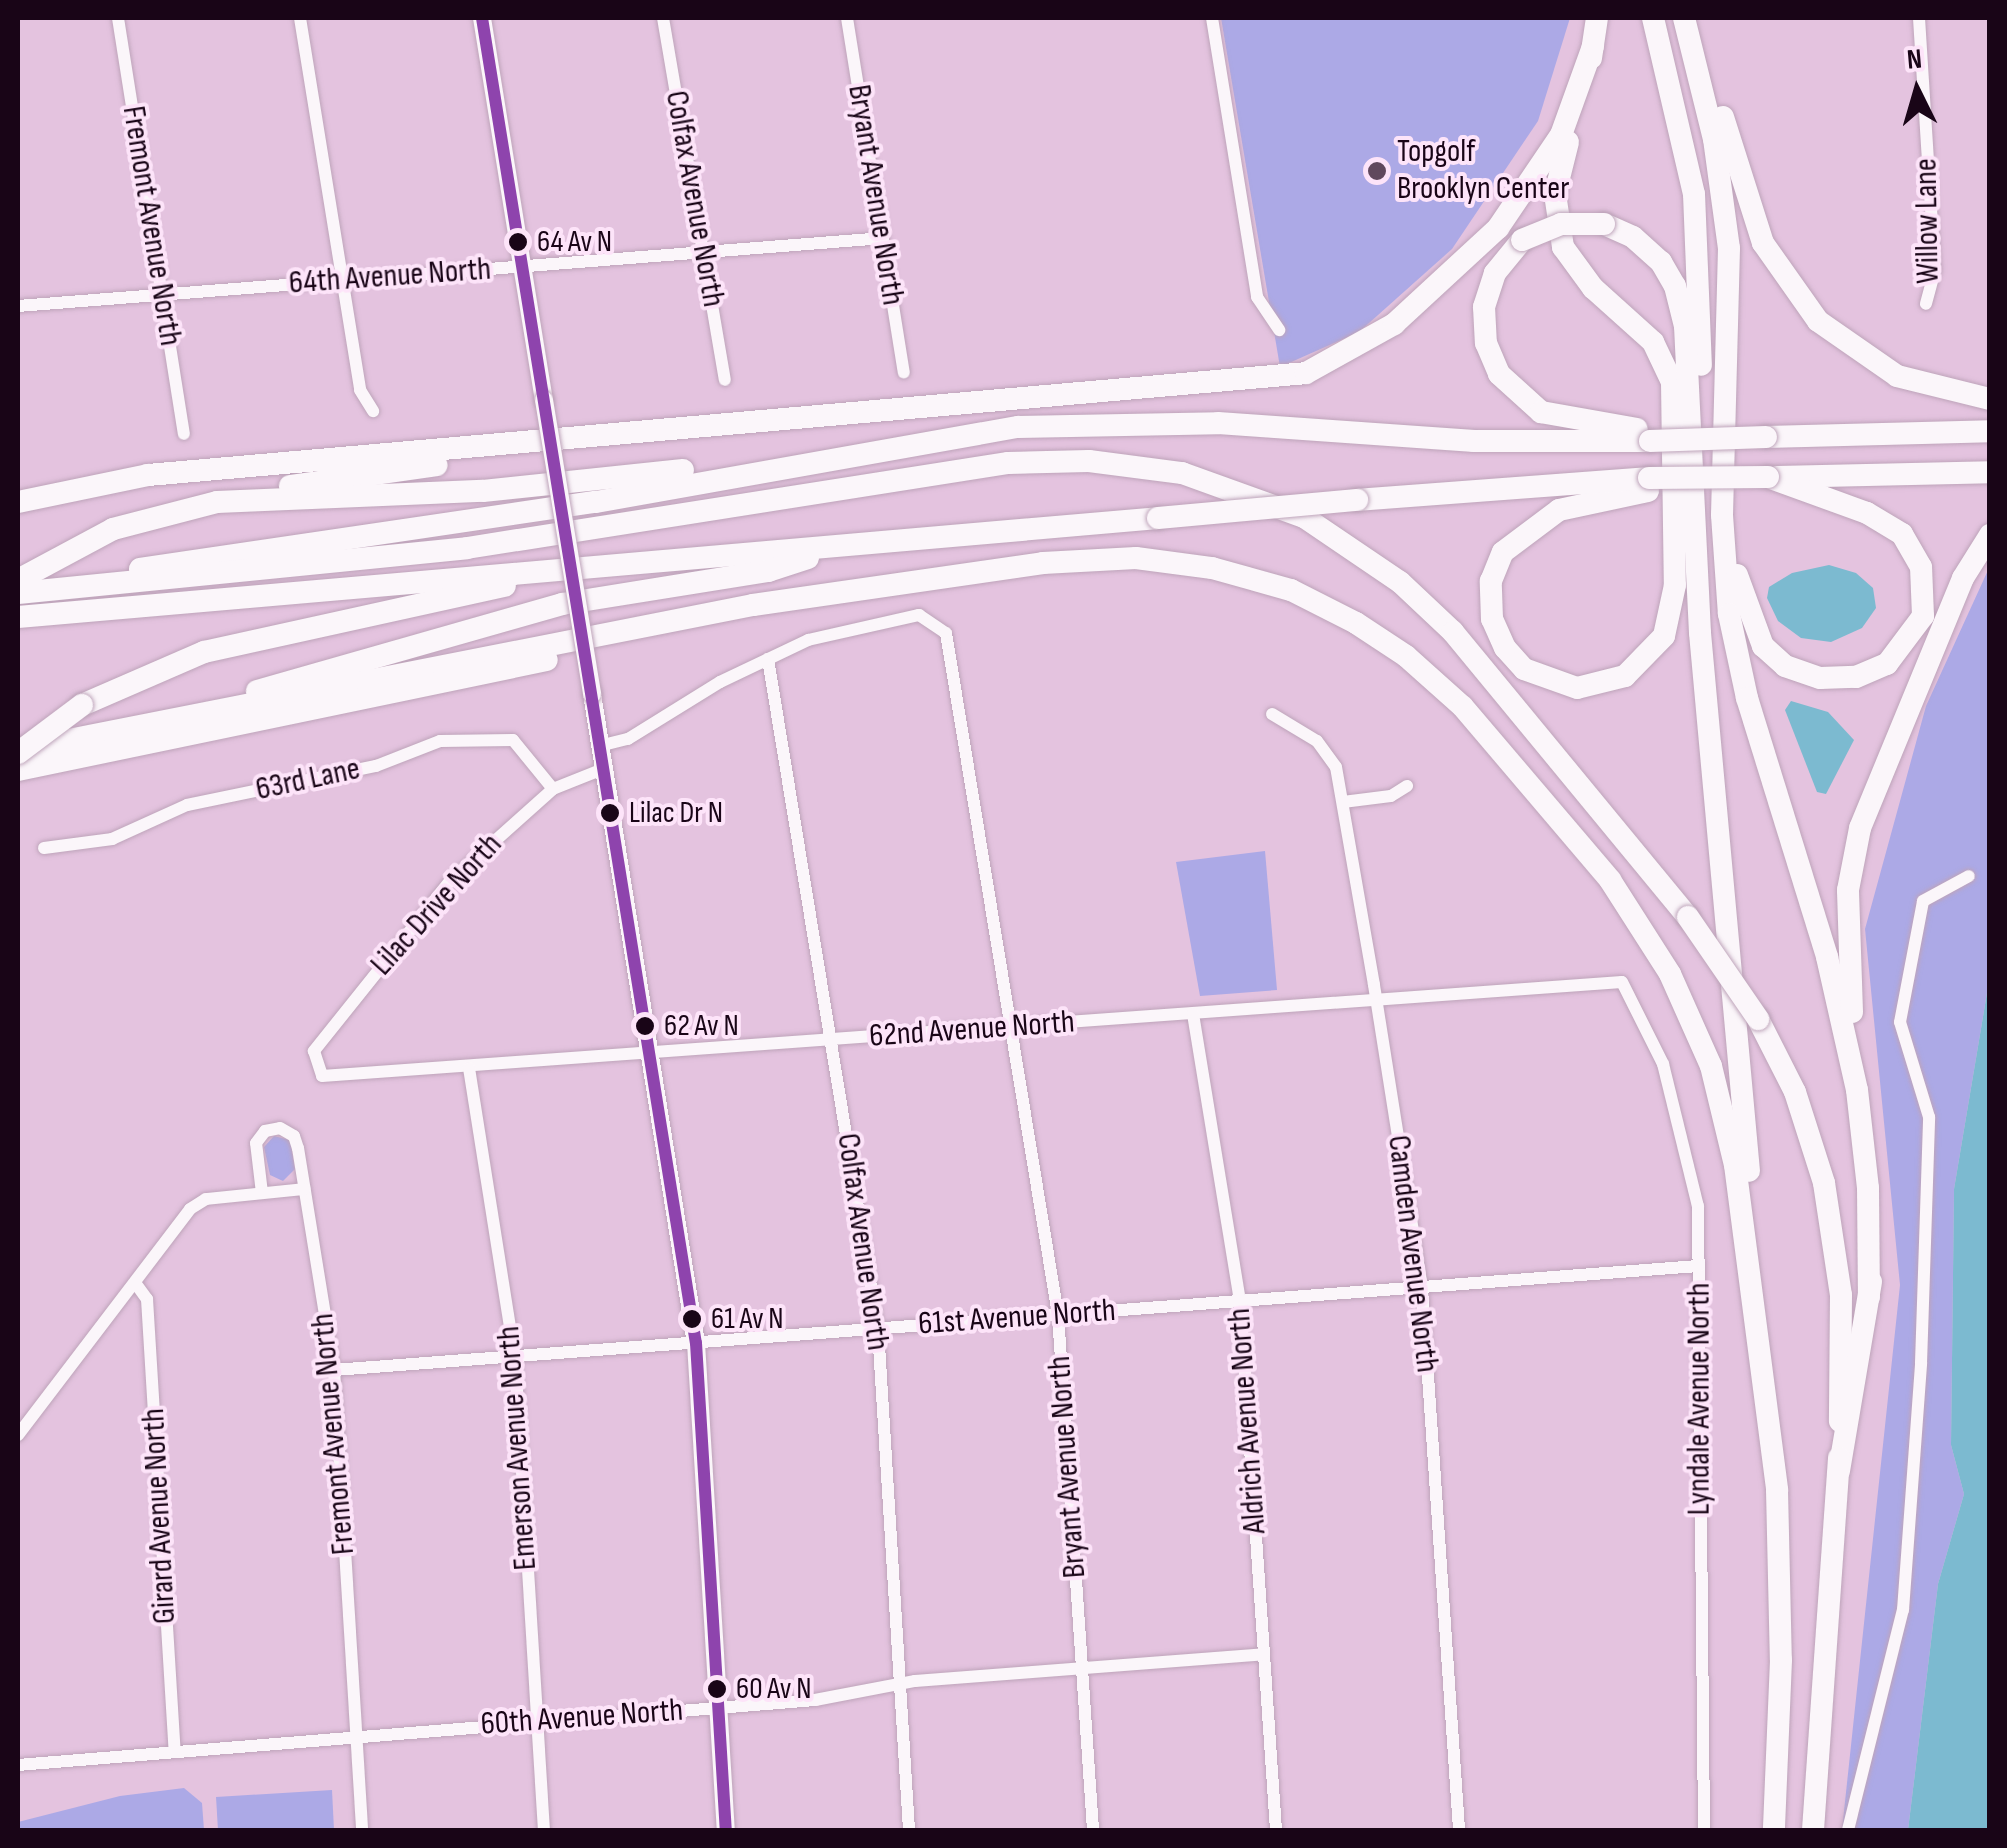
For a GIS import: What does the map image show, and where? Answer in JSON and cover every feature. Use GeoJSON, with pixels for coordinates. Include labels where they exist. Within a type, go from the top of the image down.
{"type":"FeatureCollection","features":[{"type":"Feature","properties":{"kind":"highway"},"geometry":{"type":"LineString","coordinates":[[1597,18],[1593,46],[1557,175],[1557,226],[1576,269],[1652,342],[1672,382],[1678,417],[1673,602],[1658,646],[1616,681],[1567,687],[1524,670],[1505,648],[1492,619],[1491,581],[1503,552],[1559,510],[1649,484],[1686,477],[1990,472]]}},
{"type":"Feature","properties":{"kind":"highway"},"geometry":{"type":"LineString","coordinates":[[1653,18],[1684,136],[1698,228],[1702,350],[1690,412]]}},
{"type":"Feature","properties":{"kind":"highway"},"geometry":{"type":"LineString","coordinates":[[1684,18],[1726,210],[1722,515],[1729,614],[1747,698],[1827,957],[1856,1090],[1868,1188],[1869,1297]]}},
{"type":"Feature","properties":{"kind":"highway"},"geometry":{"type":"LineString","coordinates":[[1692,18],[1758,231],[1791,291],[1826,330],[1874,365],[1934,390],[1990,399]]}},
{"type":"Feature","properties":{"kind":"highway"},"geometry":{"type":"LineString","coordinates":[[18,502],[148,475],[1260,381],[1336,361],[1394,324],[1508,216],[1561,135],[1593,46]]}},
{"type":"Feature","properties":{"kind":"highway"},"geometry":{"type":"LineString","coordinates":[[1651,436],[1541,412],[1499,374],[1486,343],[1484,306],[1495,274],[1522,240],[1560,224],[1604,224],[1640,242],[1672,278],[1685,326],[1700,634],[1780,1574],[1774,1830]]}},
{"type":"Feature","properties":{"kind":"highway"},"geometry":{"type":"LineString","coordinates":[[1726,392],[1734,556],[1757,638],[1785,666],[1820,678],[1856,676],[1887,664],[1924,616],[1926,586],[1914,550],[1879,519],[1768,477]]}},
{"type":"Feature","properties":{"kind":"highway"},"geometry":{"type":"LineString","coordinates":[[18,582],[596,502],[757,470],[1018,427],[1123,421],[1474,442],[1990,431]]}},
{"type":"Feature","properties":{"kind":"highway"},"geometry":{"type":"LineString","coordinates":[[18,582],[71,547],[170,511],[326,480],[753,425]]}},
{"type":"Feature","properties":{"kind":"highway"},"geometry":{"type":"LineString","coordinates":[[18,592],[467,548],[984,466],[1068,461],[1163,470],[1304,517],[1400,582],[1453,632],[1688,917],[1758,1019],[1801,1108],[1831,1217],[1842,1320],[1839,1471],[1813,1830]]}},
{"type":"Feature","properties":{"kind":"highway"},"geometry":{"type":"LineString","coordinates":[[170,511],[242,500],[483,491],[687,470],[757,470]]}},
{"type":"Feature","properties":{"kind":"highway"},"geometry":{"type":"LineString","coordinates":[[18,617],[1357,500],[1649,484]]}},
{"type":"Feature","properties":{"kind":"highway"},"geometry":{"type":"LineString","coordinates":[[1839,1471],[1869,1297],[1874,1207],[1850,1000],[1850,871],[1872,794],[1963,578],[1990,534]]}},
{"type":"Feature","properties":{"kind":"highway"},"geometry":{"type":"LineString","coordinates":[[22,751],[562,604],[768,571],[839,547]]}},
{"type":"Feature","properties":{"kind":"highway"},"geometry":{"type":"LineString","coordinates":[[22,751],[754,604],[975,571],[1136,558],[1212,568],[1290,590],[1406,656],[1470,715],[1610,880],[1680,994],[1731,1142],[1763,1369]]}},
{"type":"Feature","properties":{"kind":"highway"},"geometry":{"type":"LineString","coordinates":[[22,751],[82,706],[168,664],[320,623],[682,559]]}},
{"type":"Feature","properties":{"kind":"highway"},"geometry":{"type":"LineString","coordinates":[[18,626],[253,596]]}},
{"type":"Feature","properties":{"kind":"highway"},"geometry":{"type":"LineString","coordinates":[[18,770],[171,744],[723,622],[754,604]]}},
{"type":"Feature","properties":{"kind":"street","name":"Fremont Avenue North"},"geometry":{"type":"LineString","coordinates":[[118,18],[184,434]]}},
{"type":"Feature","properties":{"kind":"street"},"geometry":{"type":"LineString","coordinates":[[300,18],[360,390],[373,410]]}},
{"type":"Feature","properties":{"kind":"street"},"geometry":{"type":"LineString","coordinates":[[482,18],[696,1343],[726,1830]]}},
{"type":"Feature","properties":{"kind":"street","name":"Colfax Avenue North"},"geometry":{"type":"LineString","coordinates":[[664,18],[725,380]]}},
{"type":"Feature","properties":{"kind":"street","name":"Bryant Avenue North"},"geometry":{"type":"LineString","coordinates":[[846,18],[904,372]]}},
{"type":"Feature","properties":{"kind":"street"},"geometry":{"type":"LineString","coordinates":[[1212,18],[1257,297],[1280,330]]}},
{"type":"Feature","properties":{"kind":"street","name":"Willow Lane"},"geometry":{"type":"LineString","coordinates":[[1919,18],[1935,270],[1926,304]]}},
{"type":"Feature","properties":{"kind":"street","name":"64th Avenue North"},"geometry":{"type":"LineString","coordinates":[[18,306],[882,238]]}},
{"type":"Feature","properties":{"kind":"street","name":"Bryant Avenue North"},"geometry":{"type":"LineString","coordinates":[[768,659],[808,640],[904,617],[932,618],[946,633],[1058,1315],[1093,1830]]}},
{"type":"Feature","properties":{"kind":"street"},"geometry":{"type":"LineString","coordinates":[[599,746],[628,739],[768,659]]}},
{"type":"Feature","properties":{"kind":"street","name":"Colfax Avenue North"},"geometry":{"type":"LineString","coordinates":[[768,659],[878,1329],[910,1830]]}},
{"type":"Feature","properties":{"kind":"street","name":"Camden Avenue North"},"geometry":{"type":"LineString","coordinates":[[1272,714],[1330,756],[1343,802],[1422,1288],[1460,1830]]}},
{"type":"Feature","properties":{"kind":"street","name":"63rd Lane"},"geometry":{"type":"LineString","coordinates":[[44,848],[112,840],[187,805],[376,766],[440,741],[513,740],[552,789]]}},
{"type":"Feature","properties":{"kind":"street","name":"Lilac Drive North"},"geometry":{"type":"LineString","coordinates":[[322,1076],[314,1051],[450,882],[552,789],[603,769]]}},
{"type":"Feature","properties":{"kind":"street"},"geometry":{"type":"LineString","coordinates":[[1343,802],[1390,796],[1407,786]]}},
{"type":"Feature","properties":{"kind":"street"},"geometry":{"type":"LineString","coordinates":[[1848,1830],[1903,1610],[1920,1375],[1928,1117],[1900,1022],[1923,901],[1969,876]]}},
{"type":"Feature","properties":{"kind":"street","name":"62nd Avenue North"},"geometry":{"type":"LineString","coordinates":[[322,1076],[1622,982]]}},
{"type":"Feature","properties":{"kind":"street","name":"Lyndale Avenue North"},"geometry":{"type":"LineString","coordinates":[[1622,982],[1663,1064],[1698,1206],[1704,1830]]}},
{"type":"Feature","properties":{"kind":"street","name":"Aldrich Avenue North"},"geometry":{"type":"LineString","coordinates":[[1193,1014],[1240,1301],[1276,1830]]}},
{"type":"Feature","properties":{"kind":"street","name":"Emerson Avenue North"},"geometry":{"type":"LineString","coordinates":[[470,1068],[515,1357],[544,1830]]}},
{"type":"Feature","properties":{"kind":"street","name":"Fremont Avenue North"},"geometry":{"type":"LineString","coordinates":[[262,1193],[256,1143],[266,1130],[280,1128],[294,1136],[334,1370],[362,1830]]}},
{"type":"Feature","properties":{"kind":"street"},"geometry":{"type":"LineString","coordinates":[[18,1435],[190,1208],[206,1200],[304,1189]]}},
{"type":"Feature","properties":{"kind":"street","name":"61st Avenue North"},"geometry":{"type":"LineString","coordinates":[[334,1370],[1699,1266]]}},
{"type":"Feature","properties":{"kind":"street","name":"Girard Avenue North"},"geometry":{"type":"LineString","coordinates":[[136,1284],[147,1298],[174,1752]]}},
{"type":"Feature","properties":{"kind":"street","name":"60th Avenue North"},"geometry":{"type":"LineString","coordinates":[[18,1764],[719,1708],[832,1698],[900,1683],[1264,1654]]}},
{"type":"Feature","properties":{"kind":"shaded area","name":"Topgolf Brooklyn Center"},"geometry":{"type":"Polygon","coordinates":[[[1221,18],[1570,18],[1538,121],[1452,249],[1359,332],[1280,367],[1221,18]]]}},
{"type":"Feature","properties":{"kind":"shaded area"},"geometry":{"type":"Polygon","coordinates":[[[1989,568],[1989,981],[1954,1189],[1951,1445],[1964,1494],[1938,1584],[1908,1830],[1842,1830],[1900,1285],[1865,929],[1926,706],[1989,568]]]}},
{"type":"Feature","properties":{"kind":"shaded area"},"geometry":{"type":"Polygon","coordinates":[[[1265,851],[1277,990],[1200,996],[1176,862],[1265,851]]]}},
{"type":"Feature","properties":{"kind":"shaded area"},"geometry":{"type":"Polygon","coordinates":[[[274,1136],[290,1140],[295,1169],[283,1181],[270,1175],[264,1147],[274,1136]]]}},
{"type":"Feature","properties":{"kind":"shaded area"},"geometry":{"type":"Polygon","coordinates":[[[184,1788],[202,1803],[204,1830],[18,1830],[18,1822],[120,1796],[184,1788]]]}},
{"type":"Feature","properties":{"kind":"shaded area"},"geometry":{"type":"Polygon","coordinates":[[[332,1790],[334,1830],[218,1830],[216,1797],[332,1790]]]}},
{"type":"Feature","properties":{"kind":"water"},"geometry":{"type":"Polygon","coordinates":[[[1829,565],[1856,573],[1873,588],[1876,608],[1862,628],[1831,642],[1801,638],[1778,621],[1767,598],[1769,587],[1792,573],[1829,565]]]}},
{"type":"Feature","properties":{"kind":"water"},"geometry":{"type":"Polygon","coordinates":[[[1791,701],[1828,712],[1854,740],[1826,794],[1817,792],[1785,710],[1791,701]]]}},
{"type":"Feature","properties":{"kind":"water"},"geometry":{"type":"Polygon","coordinates":[[[1989,981],[1989,1830],[1908,1830],[1938,1584],[1964,1494],[1951,1445],[1954,1189],[1989,981]]]}},
{"type":"Feature","properties":{"kind":"transit line"},"geometry":{"type":"LineString","coordinates":[[482,18],[696,1343],[726,1830]]}},
{"type":"Feature","properties":{"kind":"place","name":"Topgolf Brooklyn Center"},"geometry":{"type":"Point","coordinates":[1377,171]}},
{"type":"Feature","properties":{"kind":"place","name":"64 Av N"},"geometry":{"type":"Point","coordinates":[518,242]}},
{"type":"Feature","properties":{"kind":"place","name":"Lilac Dr N"},"geometry":{"type":"Point","coordinates":[610,813]}},
{"type":"Feature","properties":{"kind":"place","name":"62 Av N"},"geometry":{"type":"Point","coordinates":[645,1026]}},
{"type":"Feature","properties":{"kind":"place","name":"61 Av N"},"geometry":{"type":"Point","coordinates":[692,1319]}},
{"type":"Feature","properties":{"kind":"place","name":"60 Av N"},"geometry":{"type":"Point","coordinates":[717,1689]}}]}
